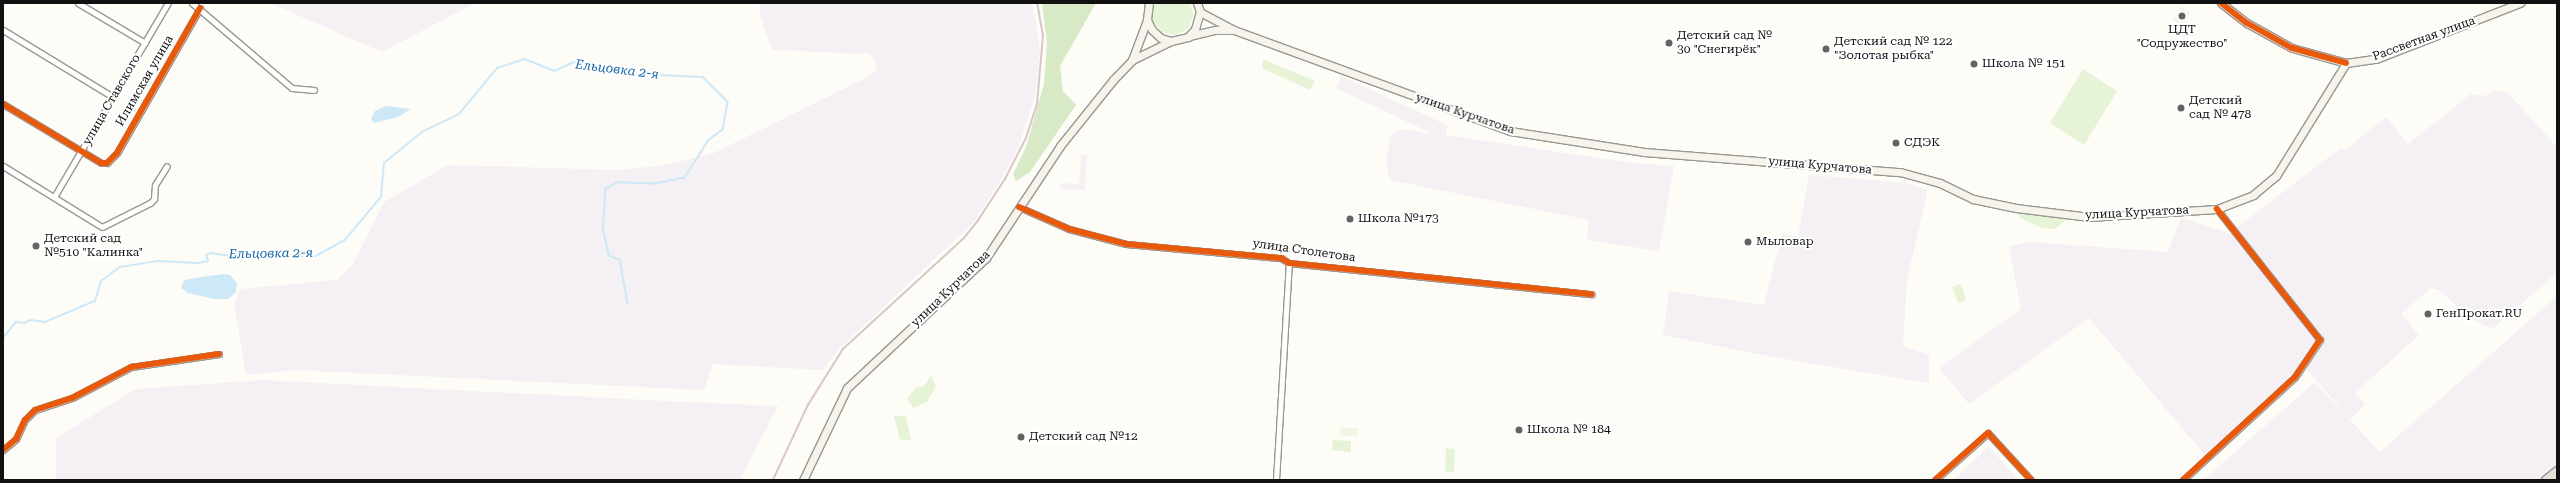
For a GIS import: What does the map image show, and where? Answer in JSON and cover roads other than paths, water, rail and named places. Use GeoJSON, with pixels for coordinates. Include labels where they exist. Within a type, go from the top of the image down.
{"type":"FeatureCollection","features":[{"type":"Feature","properties":{"kind":"highway"},"geometry":{"type":"LineString","coordinates":[[2546,480],[2557,471]]}},
{"type":"Feature","properties":{"kind":"main road"},"geometry":{"type":"LineString","coordinates":[[1188,36],[1197,26],[1200,12],[1198,3]]}},
{"type":"Feature","properties":{"kind":"main road","name":"Рассветная улица"},"geometry":{"type":"LineString","coordinates":[[2221,3],[2248,23],[2292,48],[2346,63],[2382,57],[2520,3]]}},
{"type":"Feature","properties":{"kind":"main road"},"geometry":{"type":"LineString","coordinates":[[1147,4],[1147,20],[1152,30],[1160,38],[1171,41]]}},
{"type":"Feature","properties":{"kind":"main road"},"geometry":{"type":"LineString","coordinates":[[1200,12],[1234,30]]}},
{"type":"Feature","properties":{"kind":"main road","name":"улица Курчатова"},"geometry":{"type":"LineString","coordinates":[[1132,60],[1147,20]]}},
{"type":"Feature","properties":{"kind":"main road","name":"улица Курчатова"},"geometry":{"type":"LineString","coordinates":[[803,480],[847,388],[986,258],[1019,207],[1090,106],[1132,60],[1171,41],[1188,36],[1216,30],[1234,30],[1482,123],[1537,137],[1644,152],[1900,172],[1933,181],[1973,198],[2056,214],[2096,217],[2217,209],[2244,200],[2267,186],[2346,63]]}},
{"type":"Feature","properties":{"kind":"street"},"geometry":{"type":"LineString","coordinates":[[78,3],[145,43]]}},
{"type":"Feature","properties":{"kind":"street","name":"улица Ставского"},"geometry":{"type":"LineString","coordinates":[[54,197],[168,3]]}},
{"type":"Feature","properties":{"kind":"street"},"geometry":{"type":"LineString","coordinates":[[192,3],[200,8],[292,88],[314,90]]}},
{"type":"Feature","properties":{"kind":"street","name":"Илимская улица"},"geometry":{"type":"LineString","coordinates":[[82,151],[101,163],[107,163],[117,153],[200,8]]}},
{"type":"Feature","properties":{"kind":"street"},"geometry":{"type":"LineString","coordinates":[[3,30],[113,97]]}},
{"type":"Feature","properties":{"kind":"street"},"geometry":{"type":"LineString","coordinates":[[3,104],[82,151]]}},
{"type":"Feature","properties":{"kind":"street"},"geometry":{"type":"LineString","coordinates":[[3,166],[102,227],[150,203],[154,199],[156,185],[167,166]]}},
{"type":"Feature","properties":{"kind":"street","name":"улица Столетова"},"geometry":{"type":"LineString","coordinates":[[1019,207],[1069,229],[1126,244],[1281,258],[1289,263],[1591,294]]}},
{"type":"Feature","properties":{"kind":"street"},"geometry":{"type":"LineString","coordinates":[[2182,480],[2295,377],[2320,340],[2217,209]]}},
{"type":"Feature","properties":{"kind":"street","name":"улица Столетова"},"geometry":{"type":"LineString","coordinates":[[1276,480],[1289,263]]}},
{"type":"Feature","properties":{"kind":"street"},"geometry":{"type":"LineString","coordinates":[[3,450],[16,438],[25,420],[35,410],[72,398],[131,367],[219,354]]}},
{"type":"Feature","properties":{"kind":"street"},"geometry":{"type":"LineString","coordinates":[[1935,480],[1988,433],[2031,480]]}},
{"type":"Feature","properties":{"kind":"water"},"geometry":{"type":"Polygon","coordinates":[[[385,106],[411,109],[398,117],[374,123],[371,119],[375,111],[385,106]]]}},
{"type":"Feature","properties":{"kind":"water"},"geometry":{"type":"Polygon","coordinates":[[[223,274],[230,275],[237,283],[236,292],[228,299],[214,299],[188,293],[181,288],[184,281],[188,279],[223,274]]]}},
{"type":"Feature","properties":{"kind":"waterway","name":"Ельцовка 2-я"},"geometry":{"type":"LineString","coordinates":[[3,338],[16,322],[24,323],[31,320],[45,322],[95,301],[101,281],[120,267],[157,261],[198,263],[208,261],[206,255],[211,253],[236,257],[316,256],[345,240],[381,197],[384,163],[422,132],[459,114],[497,68],[525,59],[554,71],[574,62],[634,74],[703,77],[728,102],[723,130],[709,140],[685,178],[653,184],[617,183],[606,189],[603,228],[609,255],[620,260],[628,303]]}},
{"type":"Feature","properties":{"kind":"railway"},"geometry":{"type":"LineString","coordinates":[[773,480],[808,405],[843,349],[964,238],[977,222],[1005,179],[1026,138],[1037,104],[1043,36],[1037,3]]}},
{"type":"Feature","properties":{"kind":"place","name":"ЦДТ \"Содружество\""},"geometry":{"type":"Point","coordinates":[2182,16]}},
{"type":"Feature","properties":{"kind":"place","name":"Детский сад № 30 \"Снегирёк\""},"geometry":{"type":"Point","coordinates":[1669,43]}},
{"type":"Feature","properties":{"kind":"place","name":"Детский сад № 122 \"Золотая рыбка\""},"geometry":{"type":"Point","coordinates":[1826,49]}},
{"type":"Feature","properties":{"kind":"place","name":"Школа № 151"},"geometry":{"type":"Point","coordinates":[1974,64]}},
{"type":"Feature","properties":{"kind":"place","name":"Детский сад № 478"},"geometry":{"type":"Point","coordinates":[2181,108]}},
{"type":"Feature","properties":{"kind":"place","name":"СДЭК"},"geometry":{"type":"Point","coordinates":[1896,143]}},
{"type":"Feature","properties":{"kind":"place","name":"Школа №173"},"geometry":{"type":"Point","coordinates":[1350,219]}},
{"type":"Feature","properties":{"kind":"place","name":"Мыловар"},"geometry":{"type":"Point","coordinates":[1748,242]}},
{"type":"Feature","properties":{"kind":"place","name":"Детский сад №510 \"Калинка\""},"geometry":{"type":"Point","coordinates":[36,246]}},
{"type":"Feature","properties":{"kind":"place","name":"ГенПрокат.RU"},"geometry":{"type":"Point","coordinates":[2428,314]}},
{"type":"Feature","properties":{"kind":"place","name":"Школа № 184"},"geometry":{"type":"Point","coordinates":[1519,430]}},
{"type":"Feature","properties":{"kind":"place","name":"Детский сад №12"},"geometry":{"type":"Point","coordinates":[1021,437]}}]}
